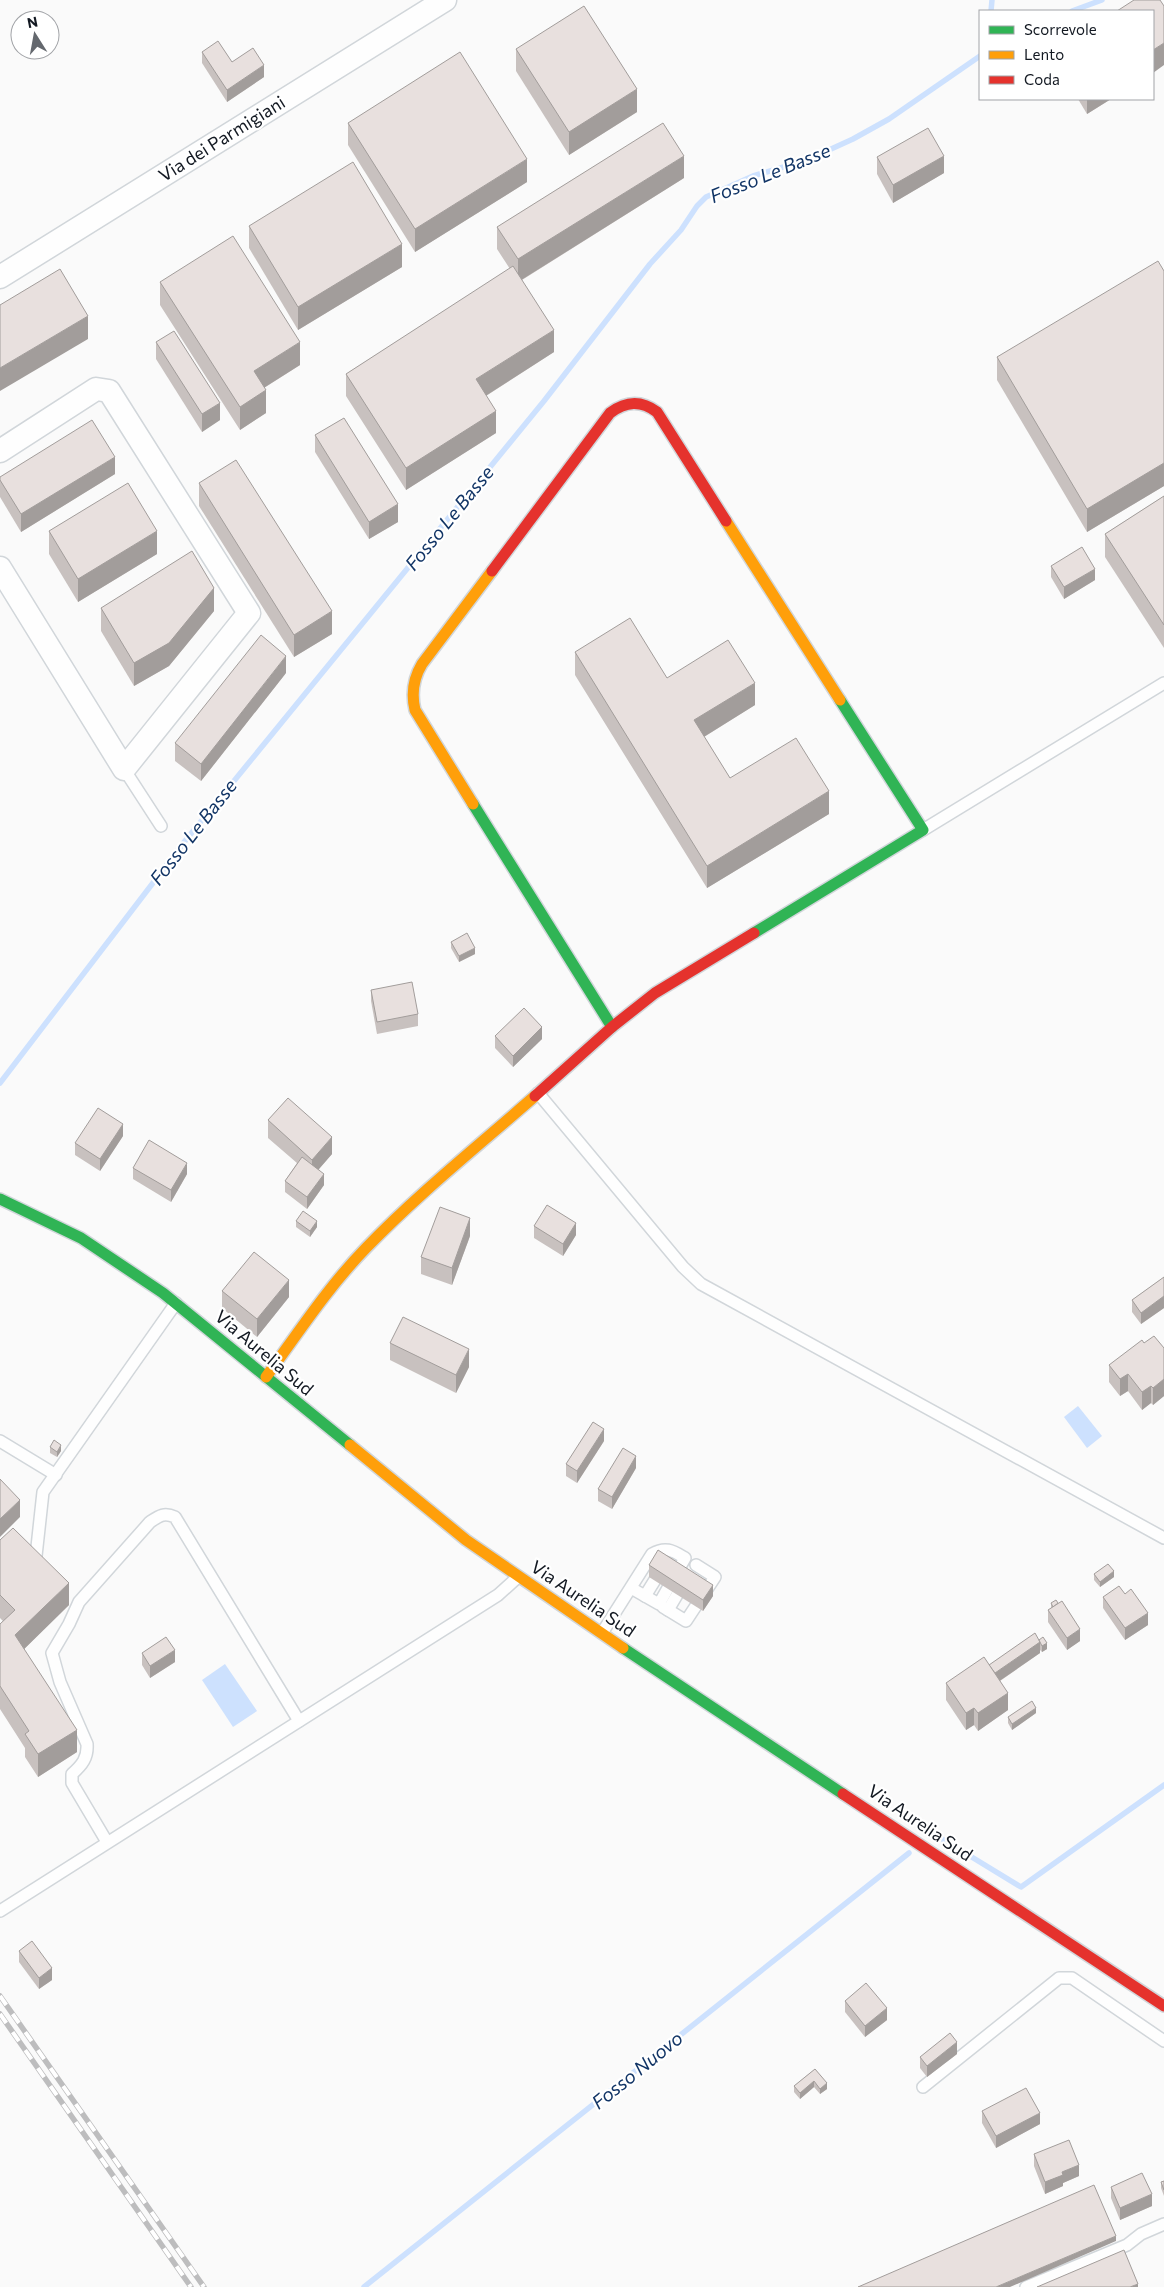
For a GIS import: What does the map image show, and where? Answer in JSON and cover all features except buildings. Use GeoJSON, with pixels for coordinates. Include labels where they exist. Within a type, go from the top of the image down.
{"type":"FeatureCollection","features":[{"type":"Feature","properties":{"kind":"street","name":"Via dei Parmigiani"},"geometry":{"type":"LineString","coordinates":[[0,277],[445,0]]}},
{"type":"Feature","properties":{"kind":"street"},"geometry":{"type":"LineString","coordinates":[[0,451],[96,389],[109,391],[249,613],[124,769],[0,568]]}},
{"type":"Feature","properties":{"kind":"street"},"geometry":{"type":"LineString","coordinates":[[266,1377],[314,1311],[365,1249],[411,1205],[612,1027],[655,993],[923,830],[657,412],[650,407],[633,402],[616,407],[610,413],[422,664],[413,681],[412,690],[415,710],[612,1027]]}},
{"type":"Feature","properties":{"kind":"street","name":"Via Aurelia Sud"},"geometry":{"type":"LineString","coordinates":[[0,1199],[81,1238],[176,1303],[466,1540],[602,1633],[1164,2006]]}},
{"type":"Feature","properties":{"kind":"lane"},"geometry":{"type":"LineString","coordinates":[[923,830],[1164,683]]}},
{"type":"Feature","properties":{"kind":"lane"},"geometry":{"type":"LineString","coordinates":[[124,769],[161,826]]}},
{"type":"Feature","properties":{"kind":"lane"},"geometry":{"type":"LineString","coordinates":[[538,1093],[684,1267],[701,1284],[1164,1538]]}},
{"type":"Feature","properties":{"kind":"lane"},"geometry":{"type":"LineString","coordinates":[[36,1556],[44,1492],[176,1303]]}},
{"type":"Feature","properties":{"kind":"lane"},"geometry":{"type":"LineString","coordinates":[[0,1441],[56,1475]]}},
{"type":"Feature","properties":{"kind":"lane"},"geometry":{"type":"LineString","coordinates":[[107,1842],[72,1783],[72,1774],[82,1765],[87,1755],[86,1744],[60,1682],[52,1653],[69,1624],[78,1602],[150,1522],[160,1515],[168,1514],[175,1517],[299,1721]]}},
{"type":"Feature","properties":{"kind":"lane"},"geometry":{"type":"LineString","coordinates":[[602,1633],[652,1554],[660,1550],[669,1549],[715,1577],[686,1621],[631,1588]]}},
{"type":"Feature","properties":{"kind":"lane"},"geometry":{"type":"LineString","coordinates":[[645,1596],[673,1551]]}},
{"type":"Feature","properties":{"kind":"lane"},"geometry":{"type":"LineString","coordinates":[[664,1607],[685,1558]]}},
{"type":"Feature","properties":{"kind":"lane"},"geometry":{"type":"LineString","coordinates":[[664,1607],[696,1565]]}},
{"type":"Feature","properties":{"kind":"lane"},"geometry":{"type":"LineString","coordinates":[[0,1911],[498,1595],[518,1576]]}},
{"type":"Feature","properties":{"kind":"lane"},"geometry":{"type":"LineString","coordinates":[[923,2087],[1059,1978],[1072,1978],[1164,2041]]}},
{"type":"Feature","properties":{"kind":"lane"},"geometry":{"type":"LineString","coordinates":[[1026,2287],[1127,2245],[1142,2234],[1164,2224]]}},
{"type":"Feature","properties":{"kind":"water"},"geometry":{"type":"Polygon","coordinates":[[[1078,1406],[1102,1436],[1087,1448],[1064,1417],[1078,1406]]]}},
{"type":"Feature","properties":{"kind":"water"},"geometry":{"type":"Polygon","coordinates":[[[225,1664],[257,1711],[233,1727],[202,1680],[225,1664]]]}},
{"type":"Feature","properties":{"kind":"waterway"},"geometry":{"type":"LineString","coordinates":[[991,10],[992,0]]}},
{"type":"Feature","properties":{"kind":"waterway","name":"Fosso Le Basse"},"geometry":{"type":"LineString","coordinates":[[1075,10],[1102,0]]}},
{"type":"Feature","properties":{"kind":"waterway","name":"Fosso Le Basse"},"geometry":{"type":"LineString","coordinates":[[0,1083],[185,841],[544,401],[650,264],[681,230],[697,206],[706,197],[753,176],[807,160],[853,139],[889,119],[979,57]]}},
{"type":"Feature","properties":{"kind":"waterway"},"geometry":{"type":"LineString","coordinates":[[934,1834],[1021,1887],[1164,1785]]}},
{"type":"Feature","properties":{"kind":"waterway","name":"Fosso Nuovo"},"geometry":{"type":"LineString","coordinates":[[364,2287],[909,1853]]}},
{"type":"Feature","properties":{"kind":"railway"},"geometry":{"type":"LineString","coordinates":[[0,1996],[204,2287]]}},
{"type":"Feature","properties":{"kind":"railway"},"geometry":{"type":"LineString","coordinates":[[0,2014],[191,2287]]}},
{"type":"Feature","properties":{"kind":"traffic: fast"},"geometry":{"type":"LineString","coordinates":[[754,933],[923,830],[840,700]]}},
{"type":"Feature","properties":{"kind":"traffic: fast"},"geometry":{"type":"LineString","coordinates":[[473,804],[612,1027]]}},
{"type":"Feature","properties":{"kind":"traffic: fast"},"geometry":{"type":"LineString","coordinates":[[0,1199],[81,1238],[163,1293],[350,1445]]}},
{"type":"Feature","properties":{"kind":"traffic: fast"},"geometry":{"type":"LineString","coordinates":[[623,1648],[843,1794]]}},
{"type":"Feature","properties":{"kind":"traffic: slow"},"geometry":{"type":"LineString","coordinates":[[726,521],[840,700]]}},
{"type":"Feature","properties":{"kind":"traffic: slow"},"geometry":{"type":"LineString","coordinates":[[473,804],[415,710],[413,692],[422,664],[492,571]]}},
{"type":"Feature","properties":{"kind":"traffic: slow"},"geometry":{"type":"LineString","coordinates":[[266,1377],[326,1294],[366,1248],[427,1189],[535,1096]]}},
{"type":"Feature","properties":{"kind":"traffic: slow"},"geometry":{"type":"LineString","coordinates":[[350,1445],[466,1540],[623,1648]]}},
{"type":"Feature","properties":{"kind":"traffic: jam"},"geometry":{"type":"LineString","coordinates":[[492,571],[610,413],[628,404],[645,405],[657,412],[726,521]]}},
{"type":"Feature","properties":{"kind":"traffic: jam"},"geometry":{"type":"LineString","coordinates":[[535,1096],[612,1027],[655,993],[754,933]]}},
{"type":"Feature","properties":{"kind":"traffic: jam"},"geometry":{"type":"LineString","coordinates":[[843,1794],[1164,2006]]}}]}
